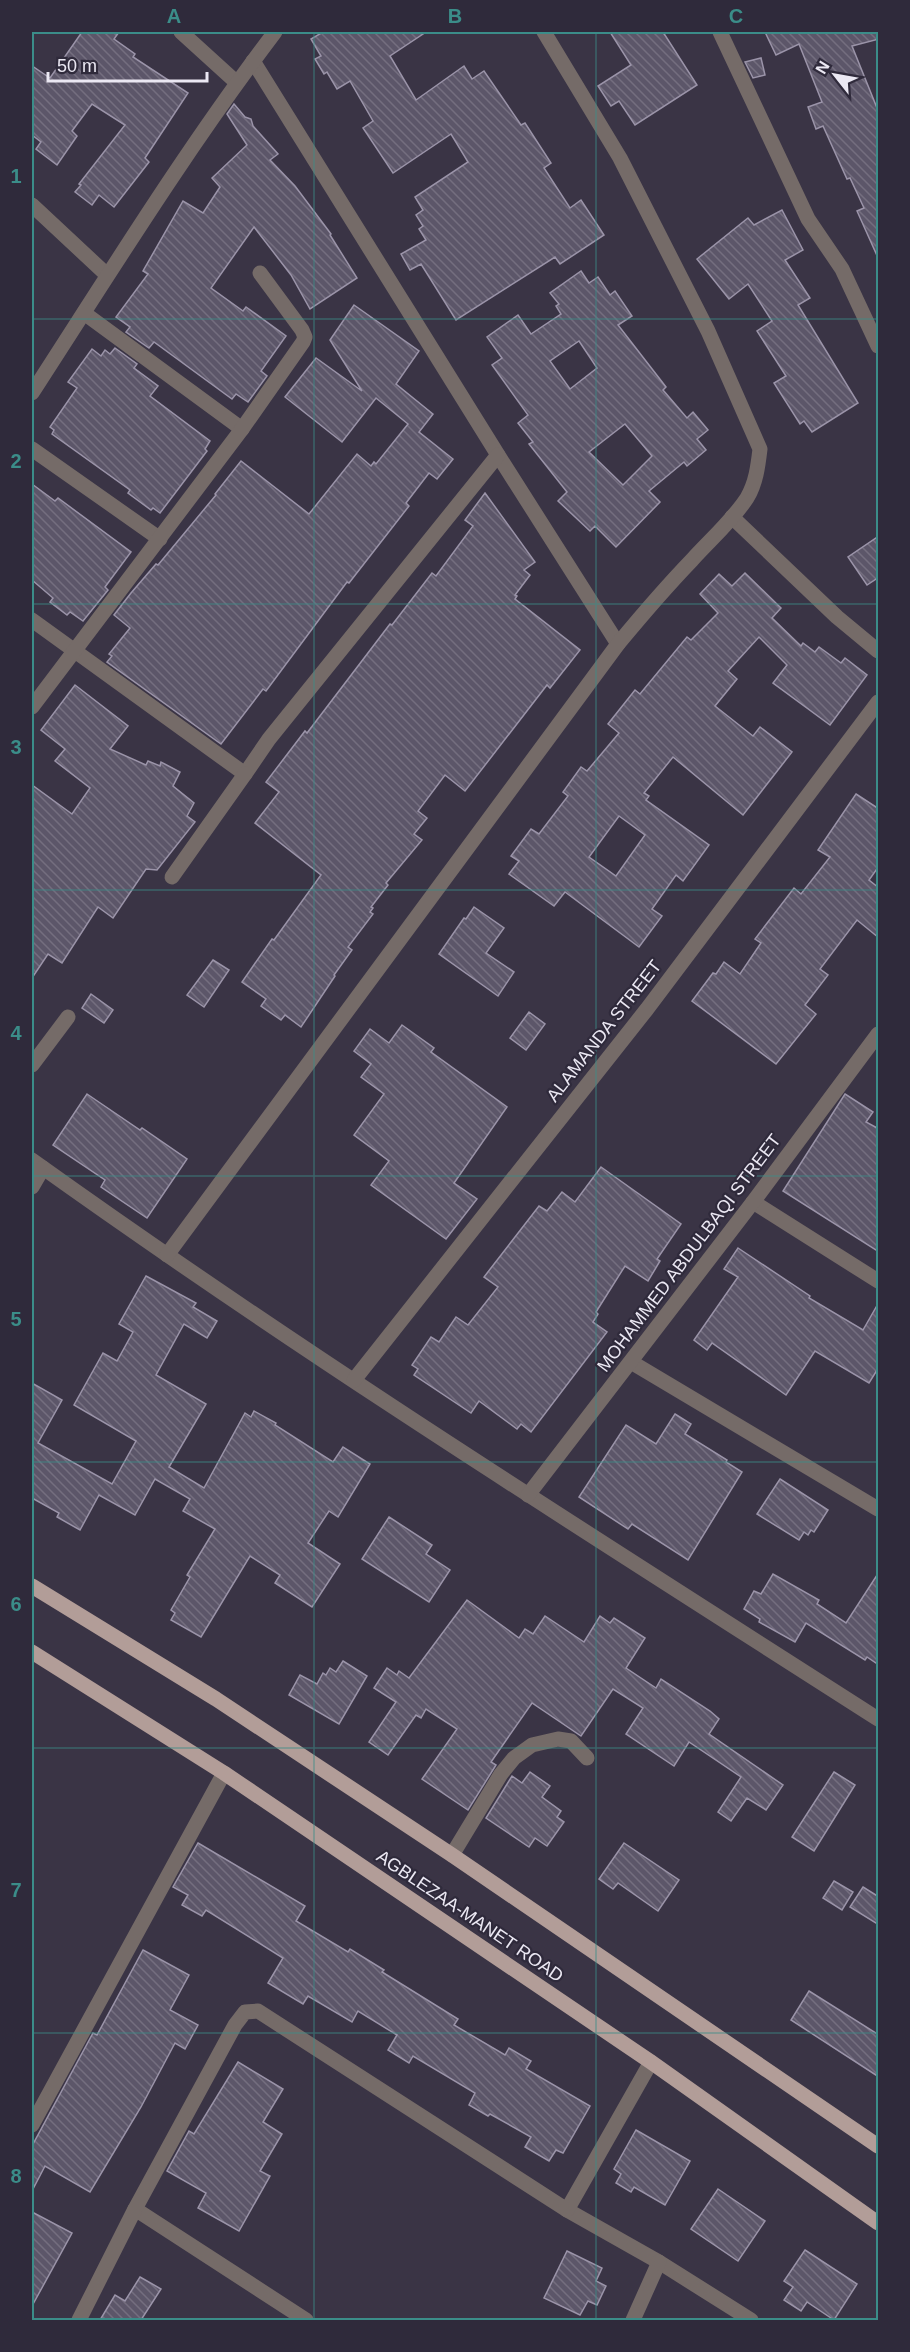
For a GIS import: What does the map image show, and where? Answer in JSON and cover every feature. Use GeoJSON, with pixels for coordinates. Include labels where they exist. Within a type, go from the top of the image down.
{"type":"FeatureCollection","features":[{"type":"Feature","properties":{"kind":"main road"},"geometry":{"type":"LineString","coordinates":[[32,1586],[216,1699],[452,1855],[879,2146]]}},
{"type":"Feature","properties":{"kind":"main road","name":"AGBLEZAA-MANET ROAD"},"geometry":{"type":"LineString","coordinates":[[32,1652],[225,1773],[651,2062],[879,2223]]}},
{"type":"Feature","properties":{"kind":"street"},"geometry":{"type":"LineString","coordinates":[[181,32],[236,82]]}},
{"type":"Feature","properties":{"kind":"street"},"geometry":{"type":"LineString","coordinates":[[32,393],[107,275],[236,82],[275,32]]}},
{"type":"Feature","properties":{"kind":"street"},"geometry":{"type":"LineString","coordinates":[[167,1256],[618,644],[661,593],[732,518],[754,484],[760,449],[708,331],[620,158],[544,32]]}},
{"type":"Feature","properties":{"kind":"street"},"geometry":{"type":"LineString","coordinates":[[720,32],[808,219],[842,269],[879,346]]}},
{"type":"Feature","properties":{"kind":"street"},"geometry":{"type":"LineString","coordinates":[[253,61],[498,456],[618,644]]}},
{"type":"Feature","properties":{"kind":"street"},"geometry":{"type":"LineString","coordinates":[[32,205],[107,275]]}},
{"type":"Feature","properties":{"kind":"street"},"geometry":{"type":"LineString","coordinates":[[32,707],[242,429],[305,337],[260,273]]}},
{"type":"Feature","properties":{"kind":"street"},"geometry":{"type":"LineString","coordinates":[[84,313],[242,429]]}},
{"type":"Feature","properties":{"kind":"street"},"geometry":{"type":"LineString","coordinates":[[32,448],[160,539]]}},
{"type":"Feature","properties":{"kind":"street"},"geometry":{"type":"LineString","coordinates":[[172,877],[269,739],[498,456]]}},
{"type":"Feature","properties":{"kind":"street"},"geometry":{"type":"LineString","coordinates":[[732,518],[837,617],[879,651]]}},
{"type":"Feature","properties":{"kind":"street"},"geometry":{"type":"LineString","coordinates":[[32,620],[73,652],[245,774]]}},
{"type":"Feature","properties":{"kind":"street","name":"ALAMANDA STREET"},"geometry":{"type":"LineString","coordinates":[[354,1380],[639,1018],[879,702]]}},
{"type":"Feature","properties":{"kind":"street"},"geometry":{"type":"LineString","coordinates":[[32,1065],[68,1017]]}},
{"type":"Feature","properties":{"kind":"street","name":"MOHAMMED ABDULBAQI STREET"},"geometry":{"type":"LineString","coordinates":[[528,1495],[753,1202],[873,1051],[879,1034]]}},
{"type":"Feature","properties":{"kind":"street"},"geometry":{"type":"LineString","coordinates":[[32,1186],[37,1164],[167,1256],[528,1495],[879,1719]]}},
{"type":"Feature","properties":{"kind":"street"},"geometry":{"type":"LineString","coordinates":[[753,1202],[879,1281]]}},
{"type":"Feature","properties":{"kind":"street"},"geometry":{"type":"LineString","coordinates":[[631,1362],[879,1509]]}},
{"type":"Feature","properties":{"kind":"street"},"geometry":{"type":"LineString","coordinates":[[452,1855],[501,1774],[523,1751],[532,1745],[558,1738],[571,1741],[587,1758]]}},
{"type":"Feature","properties":{"kind":"street"},"geometry":{"type":"LineString","coordinates":[[32,2125],[225,1773]]}},
{"type":"Feature","properties":{"kind":"street"},"geometry":{"type":"LineString","coordinates":[[78,2320],[234,2025],[245,2012],[258,2011],[567,2210],[659,2262],[751,2320]]}},
{"type":"Feature","properties":{"kind":"street"},"geometry":{"type":"LineString","coordinates":[[567,2210],[651,2062]]}},
{"type":"Feature","properties":{"kind":"street"},"geometry":{"type":"LineString","coordinates":[[135,2209],[306,2320]]}},
{"type":"Feature","properties":{"kind":"street"},"geometry":{"type":"LineString","coordinates":[[633,2320],[659,2262]]}},
{"type":"Feature","properties":{"kind":"building"},"geometry":{"type":"Polygon","coordinates":[[[82,32],[119,32],[114,39],[135,54],[133,57],[188,93],[145,158],[149,162],[114,207],[99,195],[92,205],[75,192],[125,125],[92,104],[72,131],[77,136],[57,165],[36,149],[41,142],[32,135],[32,66],[50,78],[82,32]]]}},
{"type":"Feature","properties":{"kind":"building"},"geometry":{"type":"Polygon","coordinates":[[[323,32],[426,32],[390,56],[416,100],[464,66],[472,79],[484,71],[521,125],[525,123],[551,163],[544,168],[570,208],[581,200],[604,235],[560,264],[555,257],[456,320],[421,264],[410,270],[401,254],[426,240],[419,229],[423,226],[416,215],[423,210],[415,197],[468,162],[451,134],[393,173],[363,128],[373,121],[350,81],[337,89],[327,72],[324,74],[315,59],[321,56],[311,39],[323,32]]]}},
{"type":"Feature","properties":{"kind":"building"},"geometry":{"type":"Polygon","coordinates":[[[610,32],[663,32],[697,85],[635,125],[619,101],[611,106],[598,86],[631,65],[610,32]]]}},
{"type":"Feature","properties":{"kind":"building"},"geometry":{"type":"Polygon","coordinates":[[[765,32],[879,32],[879,39],[852,46],[879,113],[879,260],[857,211],[864,208],[850,178],[847,179],[823,126],[816,129],[808,107],[822,102],[799,44],[776,55],[765,32]]]}},
{"type":"Feature","properties":{"kind":"building"},"geometry":{"type":"Polygon","coordinates":[[[761,58],[765,75],[753,78],[745,62],[761,58]]]}},
{"type":"Feature","properties":{"kind":"building"},"geometry":{"type":"Polygon","coordinates":[[[234,104],[245,117],[251,119],[253,126],[278,154],[270,160],[295,186],[331,234],[357,278],[310,309],[291,275],[254,227],[211,288],[243,311],[246,307],[286,336],[261,371],[267,376],[248,402],[236,394],[232,399],[154,342],[149,348],[126,332],[130,327],[116,317],[148,274],[143,271],[183,201],[203,213],[220,187],[212,178],[247,145],[227,114],[234,104]]]}},
{"type":"Feature","properties":{"kind":"building"},"geometry":{"type":"Polygon","coordinates":[[[782,210],[803,250],[785,260],[810,298],[798,305],[858,403],[812,432],[804,421],[800,424],[774,383],[786,376],[757,331],[772,321],[748,284],[729,299],[697,259],[748,218],[754,225],[782,210]]]}},
{"type":"Feature","properties":{"kind":"building"},"geometry":{"type":"Polygon","coordinates":[[[581,271],[589,283],[598,277],[610,295],[615,291],[632,316],[618,325],[666,387],[663,390],[687,418],[693,412],[708,430],[697,439],[706,450],[687,466],[684,462],[649,491],[660,502],[616,547],[595,526],[590,531],[558,501],[567,492],[529,444],[533,442],[518,423],[528,415],[492,365],[502,358],[487,337],[518,315],[531,334],[561,314],[556,306],[559,304],[550,293],[581,271]],[[579,341],[550,361],[570,389],[597,368],[579,341]],[[625,424],[589,452],[623,485],[652,456],[625,424]]]}},
{"type":"Feature","properties":{"kind":"building"},"geometry":{"type":"Polygon","coordinates":[[[354,305],[419,351],[396,384],[433,414],[419,432],[453,459],[437,479],[429,473],[406,503],[409,506],[349,583],[347,582],[266,691],[263,689],[221,744],[107,662],[112,656],[109,654],[130,628],[114,615],[216,495],[241,461],[309,514],[357,454],[371,466],[374,462],[376,464],[408,424],[376,398],[342,442],[285,397],[316,358],[362,391],[330,340],[354,305]]]}},
{"type":"Feature","properties":{"kind":"building"},"geometry":{"type":"Polygon","coordinates":[[[115,348],[137,364],[134,368],[158,386],[150,396],[210,441],[205,449],[207,451],[160,513],[153,508],[151,510],[128,493],[130,490],[52,434],[54,430],[50,427],[77,388],[68,382],[92,349],[101,356],[105,350],[110,354],[115,348]]]}},
{"type":"Feature","properties":{"kind":"building"},"geometry":{"type":"Polygon","coordinates":[[[32,484],[55,501],[58,498],[131,552],[105,587],[108,590],[83,621],[70,612],[67,615],[50,602],[53,598],[32,580],[32,484]]]}},
{"type":"Feature","properties":{"kind":"building"},"geometry":{"type":"Polygon","coordinates":[[[485,493],[535,562],[524,570],[530,575],[515,595],[517,596],[515,599],[580,650],[550,688],[547,685],[465,791],[445,775],[418,811],[427,818],[414,834],[422,840],[386,883],[388,885],[371,907],[373,908],[370,912],[373,914],[348,947],[352,950],[301,1027],[285,1015],[281,1020],[261,1006],[266,999],[242,982],[321,875],[255,823],[279,792],[266,782],[432,573],[436,576],[473,526],[465,520],[485,493]]]}},
{"type":"Feature","properties":{"kind":"building"},"geometry":{"type":"Polygon","coordinates":[[[879,536],[879,577],[867,585],[848,557],[879,536]]]}},
{"type":"Feature","properties":{"kind":"building"},"geometry":{"type":"Polygon","coordinates":[[[745,573],[781,608],[772,618],[801,646],[803,643],[815,652],[819,647],[841,663],[845,658],[867,675],[830,725],[773,683],[787,665],[759,637],[728,671],[737,679],[715,706],[753,736],[760,727],[792,752],[743,815],[673,757],[644,793],[649,796],[646,800],[709,845],[683,881],[676,875],[652,909],[662,916],[639,947],[565,892],[554,906],[509,874],[519,861],[511,856],[531,829],[539,834],[568,796],[563,792],[581,767],[587,771],[619,733],[608,724],[635,690],[640,694],[687,637],[691,640],[718,613],[700,594],[719,574],[732,586],[745,573]],[[619,816],[589,857],[616,876],[645,835],[619,816]]]}},
{"type":"Feature","properties":{"kind":"building"},"geometry":{"type":"Polygon","coordinates":[[[75,685],[128,726],[110,749],[146,765],[148,761],[160,766],[161,762],[180,772],[173,786],[194,803],[187,816],[195,822],[157,870],[146,869],[113,918],[98,907],[62,963],[48,954],[32,978],[32,785],[72,814],[90,788],[55,761],[65,749],[41,730],[75,685]]]}},
{"type":"Feature","properties":{"kind":"building"},"geometry":{"type":"Polygon","coordinates":[[[856,794],[879,809],[879,866],[869,880],[879,888],[879,938],[857,920],[820,969],[828,975],[805,1005],[816,1014],[776,1064],[692,1001],[724,962],[740,974],[761,943],[755,939],[794,888],[801,894],[830,857],[818,850],[856,794]]]}},
{"type":"Feature","properties":{"kind":"building"},"geometry":{"type":"Polygon","coordinates":[[[474,907],[504,928],[486,953],[514,972],[498,996],[439,954],[474,907]]]}},
{"type":"Feature","properties":{"kind":"building"},"geometry":{"type":"Polygon","coordinates":[[[213,960],[229,970],[204,1007],[187,995],[213,960]]]}},
{"type":"Feature","properties":{"kind":"building"},"geometry":{"type":"Polygon","coordinates":[[[91,994],[113,1010],[104,1023],[82,1008],[91,994]]]}},
{"type":"Feature","properties":{"kind":"building"},"geometry":{"type":"Polygon","coordinates":[[[529,1012],[545,1024],[526,1050],[510,1038],[529,1012]]]}},
{"type":"Feature","properties":{"kind":"building"},"geometry":{"type":"Polygon","coordinates":[[[402,1025],[434,1048],[431,1052],[507,1107],[454,1183],[477,1199],[446,1239],[371,1185],[389,1161],[354,1135],[384,1094],[361,1077],[371,1064],[354,1051],[370,1029],[389,1043],[402,1025]]]}},
{"type":"Feature","properties":{"kind":"building"},"geometry":{"type":"Polygon","coordinates":[[[87,1094],[187,1159],[147,1218],[101,1187],[105,1180],[53,1145],[87,1094]]]}},
{"type":"Feature","properties":{"kind":"building"},"geometry":{"type":"Polygon","coordinates":[[[845,1094],[873,1112],[866,1122],[879,1129],[879,1252],[783,1191],[845,1094]]]}},
{"type":"Feature","properties":{"kind":"building"},"geometry":{"type":"Polygon","coordinates":[[[601,1167],[681,1224],[657,1259],[660,1261],[648,1281],[625,1266],[596,1312],[598,1314],[593,1322],[607,1332],[531,1432],[521,1424],[517,1429],[479,1401],[471,1413],[414,1375],[418,1369],[412,1365],[431,1337],[439,1342],[456,1317],[468,1325],[498,1287],[484,1277],[539,1206],[547,1211],[562,1192],[575,1202],[601,1167]]]}},
{"type":"Feature","properties":{"kind":"building"},"geometry":{"type":"Polygon","coordinates":[[[738,1248],[810,1296],[809,1298],[863,1330],[879,1302],[879,1367],[869,1383],[815,1351],[786,1395],[712,1343],[707,1350],[694,1340],[738,1277],[724,1269],[738,1248]]]}},
{"type":"Feature","properties":{"kind":"building"},"geometry":{"type":"Polygon","coordinates":[[[146,1276],[196,1303],[193,1307],[217,1321],[207,1338],[184,1324],[156,1375],[206,1404],[169,1467],[204,1488],[245,1413],[251,1417],[254,1411],[276,1423],[275,1425],[333,1462],[343,1447],[370,1464],[338,1517],[329,1511],[308,1543],[340,1564],[312,1607],[275,1583],[280,1575],[250,1556],[201,1637],[171,1620],[175,1613],[171,1610],[190,1577],[187,1575],[215,1529],[183,1511],[190,1499],[155,1479],[135,1515],[99,1495],[80,1530],[57,1517],[59,1513],[32,1498],[32,1383],[62,1400],[38,1443],[112,1484],[136,1441],[74,1405],[103,1353],[117,1361],[133,1332],[119,1324],[146,1276]]]}},
{"type":"Feature","properties":{"kind":"building"},"geometry":{"type":"Polygon","coordinates":[[[675,1414],[691,1424],[685,1434],[742,1472],[688,1560],[632,1524],[628,1529],[579,1497],[626,1425],[656,1444],[675,1414]]]}},
{"type":"Feature","properties":{"kind":"building"},"geometry":{"type":"Polygon","coordinates":[[[780,1479],[828,1510],[814,1532],[811,1530],[808,1535],[804,1532],[799,1540],[757,1514],[780,1479]]]}},
{"type":"Feature","properties":{"kind":"building"},"geometry":{"type":"Polygon","coordinates":[[[389,1517],[432,1545],[426,1554],[450,1570],[429,1602],[362,1559],[389,1517]]]}},
{"type":"Feature","properties":{"kind":"building"},"geometry":{"type":"Polygon","coordinates":[[[879,1572],[879,1665],[867,1657],[865,1660],[806,1623],[795,1642],[759,1622],[760,1619],[744,1609],[754,1591],[761,1594],[773,1574],[819,1600],[817,1604],[846,1623],[879,1572]]]}},
{"type":"Feature","properties":{"kind":"building"},"geometry":{"type":"Polygon","coordinates":[[[467,1600],[519,1638],[525,1629],[533,1634],[545,1616],[584,1642],[600,1616],[610,1623],[614,1618],[645,1638],[626,1668],[656,1688],[661,1679],[710,1711],[719,1719],[709,1734],[783,1785],[766,1810],[747,1798],[731,1821],[718,1812],[741,1777],[689,1742],[674,1766],[626,1734],[643,1708],[613,1689],[581,1736],[532,1703],[491,1762],[496,1765],[468,1810],[422,1779],[457,1729],[426,1709],[421,1718],[416,1715],[388,1755],[369,1742],[396,1702],[374,1688],[387,1668],[397,1675],[399,1671],[409,1678],[467,1600]]]}},
{"type":"Feature","properties":{"kind":"building"},"geometry":{"type":"Polygon","coordinates":[[[343,1661],[367,1676],[339,1724],[289,1695],[300,1675],[317,1684],[323,1673],[326,1675],[330,1668],[336,1672],[343,1661]]]}},
{"type":"Feature","properties":{"kind":"building"},"geometry":{"type":"Polygon","coordinates":[[[530,1772],[550,1786],[542,1797],[561,1811],[557,1817],[564,1822],[547,1846],[535,1838],[529,1847],[486,1818],[512,1776],[522,1783],[530,1772]]]}},
{"type":"Feature","properties":{"kind":"building"},"geometry":{"type":"Polygon","coordinates":[[[834,1772],[855,1785],[814,1851],[792,1837],[834,1772]]]}},
{"type":"Feature","properties":{"kind":"building"},"geometry":{"type":"Polygon","coordinates":[[[198,1843],[305,1906],[296,1921],[348,1952],[350,1949],[384,1970],[382,1972],[458,2019],[454,2025],[505,2055],[509,2048],[531,2061],[526,2069],[590,2106],[563,2153],[556,2150],[549,2161],[525,2147],[531,2137],[469,2105],[475,2093],[413,2056],[409,2063],[388,2050],[397,2035],[358,2011],[352,2022],[308,1996],[303,2004],[268,1983],[283,1958],[206,1910],[202,1916],[182,1905],[188,1895],[173,1887],[198,1843]]]}},
{"type":"Feature","properties":{"kind":"building"},"geometry":{"type":"Polygon","coordinates":[[[624,1843],[679,1880],[658,1911],[618,1883],[613,1889],[599,1879],[624,1843]]]}},
{"type":"Feature","properties":{"kind":"building"},"geometry":{"type":"Polygon","coordinates":[[[834,1881],[853,1892],[842,1910],[823,1898],[834,1881]]]}},
{"type":"Feature","properties":{"kind":"building"},"geometry":{"type":"Polygon","coordinates":[[[863,1887],[879,1897],[879,1925],[850,1907],[863,1887]]]}},
{"type":"Feature","properties":{"kind":"building"},"geometry":{"type":"Polygon","coordinates":[[[143,1950],[189,1975],[170,2010],[198,2025],[185,2049],[175,2043],[141,2107],[90,2192],[45,2166],[32,2191],[32,2146],[93,2033],[97,2035],[143,1950]]]}},
{"type":"Feature","properties":{"kind":"building"},"geometry":{"type":"Polygon","coordinates":[[[809,1991],[879,2035],[879,2077],[791,2020],[809,1991]]]}},
{"type":"Feature","properties":{"kind":"building"},"geometry":{"type":"Polygon","coordinates":[[[238,2062],[283,2089],[263,2122],[282,2134],[260,2171],[270,2176],[239,2231],[198,2208],[206,2193],[167,2171],[189,2131],[194,2134],[238,2062]]]}},
{"type":"Feature","properties":{"kind":"building"},"geometry":{"type":"Polygon","coordinates":[[[636,2130],[690,2161],[665,2205],[634,2187],[631,2192],[616,2183],[621,2174],[614,2169],[636,2130]]]}},
{"type":"Feature","properties":{"kind":"building"},"geometry":{"type":"Polygon","coordinates":[[[718,2189],[765,2221],[738,2261],[691,2229],[718,2189]]]}},
{"type":"Feature","properties":{"kind":"building"},"geometry":{"type":"Polygon","coordinates":[[[32,2212],[72,2233],[32,2306],[32,2212]]]}},
{"type":"Feature","properties":{"kind":"building"},"geometry":{"type":"Polygon","coordinates":[[[805,2250],[857,2284],[834,2320],[807,2302],[801,2311],[784,2300],[793,2287],[784,2281],[805,2250]]]}},
{"type":"Feature","properties":{"kind":"building"},"geometry":{"type":"Polygon","coordinates":[[[567,2251],[602,2268],[596,2281],[606,2286],[597,2305],[588,2301],[580,2315],[544,2298],[567,2251]]]}},
{"type":"Feature","properties":{"kind":"building"},"geometry":{"type":"Polygon","coordinates":[[[140,2277],[161,2289],[141,2320],[100,2320],[115,2295],[125,2301],[140,2277]]]}}]}
